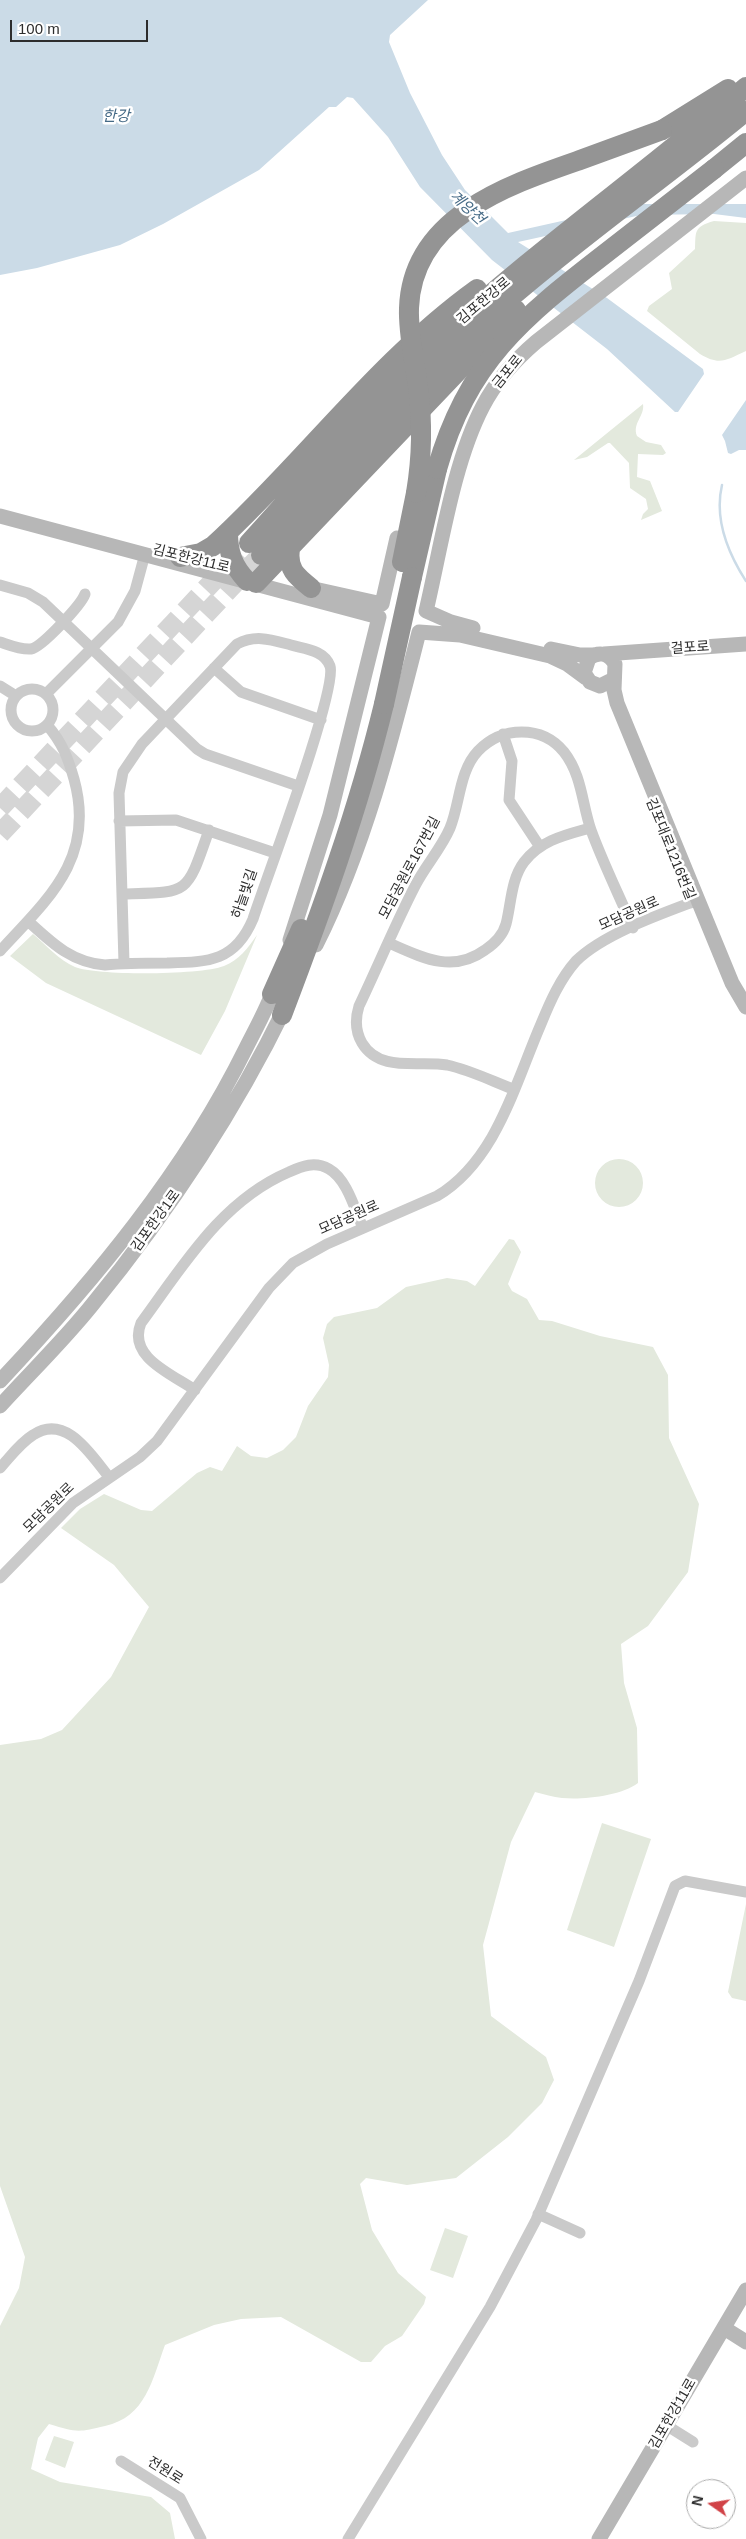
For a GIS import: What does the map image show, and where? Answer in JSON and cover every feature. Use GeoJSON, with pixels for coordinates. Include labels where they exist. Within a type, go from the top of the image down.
{"type":"FeatureCollection","features":[{"type":"Feature","properties":{"kind":"highway"},"geometry":{"type":"LineString","coordinates":[[406,575],[422,458],[421,425],[409,308],[412,287],[423,256],[441,231],[457,217],[493,194],[518,181],[662,130],[746,76]]}},
{"type":"Feature","properties":{"kind":"highway","name":"김포한강로"},"geometry":{"type":"LineString","coordinates":[[492,303],[630,181],[746,87]]}},
{"type":"Feature","properties":{"kind":"highway","name":"김포한강로"},"geometry":{"type":"LineString","coordinates":[[255,549],[372,408],[436,343],[635,201],[746,111]]}},
{"type":"Feature","properties":{"kind":"highway"},"geometry":{"type":"LineString","coordinates":[[282,1015],[347,837],[366,775],[377,702],[406,575],[449,433],[467,394],[487,361],[511,332],[548,297],[746,143]]}},
{"type":"Feature","properties":{"kind":"highway"},"geometry":{"type":"LineString","coordinates":[[180,557],[201,553],[228,532],[379,374],[492,303]]}},
{"type":"Feature","properties":{"kind":"highway"},"geometry":{"type":"LineString","coordinates":[[228,532],[228,549],[251,578],[290,549],[492,303]]}},
{"type":"Feature","properties":{"kind":"highway"},"geometry":{"type":"LineString","coordinates":[[290,549],[288,560],[290,567],[311,588]]}},
{"type":"Feature","properties":{"kind":"highway"},"geometry":{"type":"LineString","coordinates":[[272,994],[312,904],[334,841],[377,702]]}},
{"type":"Feature","properties":{"kind":"street","name":"금포로"},"geometry":{"type":"LineString","coordinates":[[483,406],[505,373],[536,342],[746,178]]}},
{"type":"Feature","properties":{"kind":"street","name":"김포한강1로"},"geometry":{"type":"LineString","coordinates":[[0,1381],[75,1298],[146,1208],[222,1093],[272,994],[330,816],[406,502],[412,486],[436,453],[483,406]]}},
{"type":"Feature","properties":{"kind":"street"},"geometry":{"type":"LineString","coordinates":[[483,406],[465,448],[426,611],[424,625],[418,632],[406,637],[399,637],[387,629],[381,610],[398,594],[406,593],[419,598],[426,611],[451,622],[568,653],[599,654],[613,659],[615,674]]}},
{"type":"Feature","properties":{"kind":"street","name":"김포한강11로"},"geometry":{"type":"LineString","coordinates":[[0,511],[180,557],[251,578],[311,588],[381,610]]}},
{"type":"Feature","properties":{"kind":"street","name":"김포한강11로"},"geometry":{"type":"LineString","coordinates":[[0,516],[145,554],[381,610]]}},
{"type":"Feature","properties":{"kind":"street"},"geometry":{"type":"LineString","coordinates":[[46,694],[118,622],[128,607],[145,554]]}},
{"type":"Feature","properties":{"kind":"street"},"geometry":{"type":"LineString","coordinates":[[0,585],[34,595],[205,754],[298,786]]}},
{"type":"Feature","properties":{"kind":"street"},"geometry":{"type":"LineString","coordinates":[[0,642],[25,649],[34,648],[81,602],[85,594]]}},
{"type":"Feature","properties":{"kind":"street","name":"김포한강1로"},"geometry":{"type":"LineString","coordinates":[[0,1406],[91,1306],[179,1191],[230,1112],[282,1015],[332,915],[353,860],[396,725],[418,632]]}},
{"type":"Feature","properties":{"kind":"street","name":"김포대로1216번길"},"geometry":{"type":"LineString","coordinates":[[418,632],[460,635],[550,656],[567,664],[588,680],[615,719],[695,902],[732,983],[746,1007]]}},
{"type":"Feature","properties":{"kind":"street","name":"하늘빛길"},"geometry":{"type":"LineString","coordinates":[[28,921],[55,946],[78,960],[91,964],[202,962],[230,952],[247,933],[321,720],[331,671],[325,657],[316,651],[256,637],[237,644],[142,744],[123,772],[118,793],[124,963]]}},
{"type":"Feature","properties":{"kind":"street","name":"걸포로"},"geometry":{"type":"LineString","coordinates":[[599,654],[746,644]]}},
{"type":"Feature","properties":{"kind":"street"},"geometry":{"type":"LineString","coordinates":[[599,654],[589,658],[584,667],[588,680],[594,685],[605,685],[625,658],[634,651]]}},
{"type":"Feature","properties":{"kind":"street"},"geometry":{"type":"LineString","coordinates":[[214,668],[241,692],[321,720]]}},
{"type":"Feature","properties":{"kind":"street","name":"김포대로1216번길"},"geometry":{"type":"LineString","coordinates":[[615,674],[617,704],[724,981],[746,1019]]}},
{"type":"Feature","properties":{"kind":"street"},"geometry":{"type":"LineString","coordinates":[[0,686],[16,696]]}},
{"type":"Feature","properties":{"kind":"street"},"geometry":{"type":"LineString","coordinates":[[31,689],[46,694],[53,705],[53,712],[47,725],[36,731],[30,731],[18,726],[12,715],[11,708],[16,696],[31,689]]}},
{"type":"Feature","properties":{"kind":"street"},"geometry":{"type":"LineString","coordinates":[[0,951],[60,884],[73,856],[78,835],[79,805],[75,781],[64,747],[47,725]]}},
{"type":"Feature","properties":{"kind":"street"},"geometry":{"type":"LineString","coordinates":[[540,847],[509,800],[512,761],[503,734],[517,732],[533,733],[552,741],[560,748],[575,771],[590,828],[633,928]]}},
{"type":"Feature","properties":{"kind":"street","name":"모담공원로167번길"},"geometry":{"type":"LineString","coordinates":[[503,734],[489,741],[472,759],[450,828],[416,884],[357,1015],[357,1032],[365,1048],[376,1057],[388,1062],[420,1062],[450,1066],[513,1089]]}},
{"type":"Feature","properties":{"kind":"street"},"geometry":{"type":"LineString","coordinates":[[119,821],[176,820],[275,853]]}},
{"type":"Feature","properties":{"kind":"street"},"geometry":{"type":"LineString","coordinates":[[389,943],[441,963],[458,963],[483,952],[504,929],[519,872],[524,862],[540,847],[556,838],[590,828]]}},
{"type":"Feature","properties":{"kind":"street"},"geometry":{"type":"LineString","coordinates":[[122,894],[168,892],[183,887],[194,872],[208,830]]}},
{"type":"Feature","properties":{"kind":"street","name":"모담공원로"},"geometry":{"type":"LineString","coordinates":[[0,1578],[61,1513],[109,1477],[147,1452],[283,1272],[304,1256],[437,1196],[462,1178],[476,1163],[492,1139],[548,1007],[569,970],[596,946],[695,902]]}},
{"type":"Feature","properties":{"kind":"street"},"geometry":{"type":"LineString","coordinates":[[195,1390],[145,1356],[137,1342],[137,1332],[141,1323],[219,1221],[262,1186],[302,1166],[311,1164],[329,1169],[338,1176],[363,1228]]}},
{"type":"Feature","properties":{"kind":"street"},"geometry":{"type":"LineString","coordinates":[[0,1468],[34,1434],[54,1429],[75,1436],[109,1477]]}},
{"type":"Feature","properties":{"kind":"street"},"geometry":{"type":"LineString","coordinates":[[348,2539],[490,2307],[538,2214],[639,1981],[675,1886],[685,1881],[746,1892]]}},
{"type":"Feature","properties":{"kind":"street"},"geometry":{"type":"LineString","coordinates":[[538,2214],[580,2233]]}},
{"type":"Feature","properties":{"kind":"street","name":"김포한강11로"},"geometry":{"type":"LineString","coordinates":[[601,2539],[726,2330],[746,2290]]}},
{"type":"Feature","properties":{"kind":"street","name":"김포한강11로"},"geometry":{"type":"LineString","coordinates":[[601,2539],[746,2298]]}},
{"type":"Feature","properties":{"kind":"street"},"geometry":{"type":"LineString","coordinates":[[726,2330],[746,2342]]}},
{"type":"Feature","properties":{"kind":"street"},"geometry":{"type":"LineString","coordinates":[[668,2427],[693,2442]]}},
{"type":"Feature","properties":{"kind":"street","name":"전원로"},"geometry":{"type":"LineString","coordinates":[[120,2461],[180,2498],[201,2539]]}},
{"type":"Feature","properties":{"kind":"shaded area"},"geometry":{"type":"Polygon","coordinates":[[[714,221],[746,223],[746,351],[718,361],[700,354],[647,311],[649,306],[672,289],[669,273],[695,249],[696,234],[699,228],[714,221]]]}},
{"type":"Feature","properties":{"kind":"shaded area"},"geometry":{"type":"Polygon","coordinates":[[[643,404],[636,427],[637,436],[646,442],[661,445],[666,453],[663,455],[638,454],[637,477],[650,481],[662,511],[641,520],[643,514],[648,509],[646,499],[630,488],[629,463],[610,443],[587,457],[574,460],[643,404]]]}},
{"type":"Feature","properties":{"kind":"shaded area"},"geometry":{"type":"Polygon","coordinates":[[[33,934],[58,956],[75,967],[87,970],[126,973],[173,973],[224,966],[239,957],[257,935],[225,1011],[201,1055],[46,983],[10,956],[33,934]]]}},
{"type":"Feature","properties":{"kind":"shaded area"},"geometry":{"type":"Polygon","coordinates":[[[614,1159],[624,1159],[636,1166],[643,1178],[643,1188],[636,1200],[624,1207],[614,1207],[606,1203],[599,1196],[595,1188],[595,1178],[599,1170],[606,1163],[614,1159]]]}},
{"type":"Feature","properties":{"kind":"shaded area"},"geometry":{"type":"Polygon","coordinates":[[[509,1239],[514,1240],[521,1252],[508,1284],[512,1291],[527,1299],[539,1320],[552,1321],[600,1336],[653,1347],[668,1375],[669,1438],[699,1504],[688,1572],[648,1626],[621,1644],[624,1683],[637,1728],[638,1783],[622,1791],[591,1798],[562,1798],[535,1792],[511,1842],[483,1945],[491,2016],[546,2057],[554,2080],[542,2103],[508,2137],[456,2178],[407,2185],[366,2178],[360,2184],[372,2230],[398,2273],[426,2297],[424,2304],[402,2336],[385,2346],[371,2362],[361,2362],[281,2317],[241,2319],[214,2325],[165,2345],[146,2395],[139,2406],[119,2421],[82,2431],[49,2424],[38,2438],[31,2469],[60,2482],[151,2497],[170,2513],[175,2539],[0,2539],[0,2326],[19,2288],[25,2257],[0,2186],[0,1745],[41,1739],[62,1730],[111,1677],[149,1607],[114,1565],[61,1528],[80,1509],[104,1494],[141,1510],[152,1511],[197,1473],[210,1467],[222,1471],[237,1446],[251,1456],[267,1458],[283,1450],[296,1437],[308,1406],[328,1377],[329,1365],[323,1338],[327,1324],[334,1317],[377,1308],[406,1287],[447,1278],[467,1281],[475,1286],[509,1239]]]}},
{"type":"Feature","properties":{"kind":"shaded area"},"geometry":{"type":"Polygon","coordinates":[[[602,1823],[651,1839],[614,1947],[567,1930],[602,1823]]]}},
{"type":"Feature","properties":{"kind":"shaded area"},"geometry":{"type":"Polygon","coordinates":[[[746,1904],[746,2001],[732,1998],[728,1992],[746,1904]]]}},
{"type":"Feature","properties":{"kind":"shaded area"},"geometry":{"type":"Polygon","coordinates":[[[445,2228],[468,2236],[453,2278],[430,2270],[445,2228]]]}},
{"type":"Feature","properties":{"kind":"shaded area"},"geometry":{"type":"Polygon","coordinates":[[[54,2436],[74,2442],[65,2468],[45,2460],[54,2436]]]}},
{"type":"Feature","properties":{"kind":"water","name":"한강"},"geometry":{"type":"Polygon","coordinates":[[[0,0],[428,0],[390,35],[389,42],[410,93],[442,155],[465,190],[508,233],[638,204],[746,204],[746,218],[714,214],[641,215],[518,242],[607,298],[703,369],[704,374],[678,412],[675,412],[607,349],[492,260],[420,187],[388,137],[353,98],[347,97],[336,107],[329,107],[259,170],[163,224],[120,245],[37,268],[0,275],[0,0]]]}},
{"type":"Feature","properties":{"kind":"water"},"geometry":{"type":"Polygon","coordinates":[[[746,400],[746,450],[739,450],[731,454],[728,453],[722,435],[746,400]]]}},
{"type":"Feature","properties":{"kind":"waterway"},"geometry":{"type":"LineString","coordinates":[[722,485],[720,498],[721,523],[728,547],[746,581]]}},
{"type":"Feature","properties":{"kind":"tunnel"},"geometry":{"type":"LineString","coordinates":[[0,808],[249,543]]}},
{"type":"Feature","properties":{"kind":"tunnel"},"geometry":{"type":"LineString","coordinates":[[0,834],[261,555]]}},
{"type":"Feature","properties":{"kind":"water label","name":"계양천"},"geometry":{"type":"Point","coordinates":[467,208]}}]}
